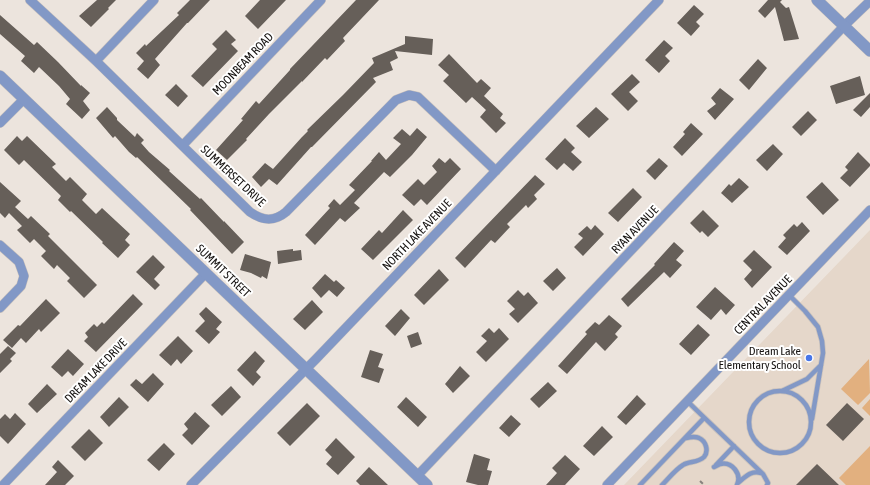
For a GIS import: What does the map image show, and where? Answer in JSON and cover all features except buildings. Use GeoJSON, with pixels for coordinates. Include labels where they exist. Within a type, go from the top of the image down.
{"type":"FeatureCollection","features":[{"type":"Feature","properties":{"kind":"street","name":"SUMMERSET DRIVE"},"geometry":{"type":"LineString","coordinates":[[30,0],[96,61],[250,212],[261,219],[272,220],[282,216],[396,100],[409,95],[418,97],[496,171]]}},
{"type":"Feature","properties":{"kind":"street"},"geometry":{"type":"LineString","coordinates":[[96,61],[154,0]]}},
{"type":"Feature","properties":{"kind":"street","name":"MOONBEAM ROAD"},"geometry":{"type":"LineString","coordinates":[[183,145],[321,0]]}},
{"type":"Feature","properties":{"kind":"street","name":"NORTH LAKE AVENUE"},"geometry":{"type":"LineString","coordinates":[[191,485],[306,369],[659,0]]}},
{"type":"Feature","properties":{"kind":"street"},"geometry":{"type":"LineString","coordinates":[[817,0],[870,51]]}},
{"type":"Feature","properties":{"kind":"street","name":"RYAN AVENUE"},"geometry":{"type":"LineString","coordinates":[[417,476],[844,26],[870,1]]}},
{"type":"Feature","properties":{"kind":"street","name":"SUMMIT STREET"},"geometry":{"type":"LineString","coordinates":[[0,76],[427,485]]}},
{"type":"Feature","properties":{"kind":"street"},"geometry":{"type":"LineString","coordinates":[[0,123],[24,99]]}},
{"type":"Feature","properties":{"kind":"street","name":"CENTRAL AVENUE"},"geometry":{"type":"LineString","coordinates":[[607,485],[870,210]]}},
{"type":"Feature","properties":{"kind":"street"},"geometry":{"type":"LineString","coordinates":[[0,245],[19,262],[24,276],[21,286],[0,308]]}},
{"type":"Feature","properties":{"kind":"street","name":"DREAM LAKE DRIVE"},"geometry":{"type":"LineString","coordinates":[[3,485],[206,273]]}},
{"type":"Feature","properties":{"kind":"lane"},"geometry":{"type":"LineString","coordinates":[[789,295],[818,327],[822,341],[823,353],[811,427],[808,437],[801,445],[792,450],[782,452],[771,451],[762,446],[755,439],[751,430],[750,420],[756,402],[772,392],[782,391],[792,393],[800,398],[807,406],[811,416],[811,427]]}},
{"type":"Feature","properties":{"kind":"lane"},"geometry":{"type":"LineString","coordinates":[[782,391],[807,379],[821,365]]}},
{"type":"Feature","properties":{"kind":"lane"},"geometry":{"type":"LineString","coordinates":[[687,401],[763,474],[768,483],[767,485]]}},
{"type":"Feature","properties":{"kind":"lane"},"geometry":{"type":"LineString","coordinates":[[640,485],[704,418]]}},
{"type":"Feature","properties":{"kind":"lane"},"geometry":{"type":"LineString","coordinates":[[662,485],[684,464],[700,460],[706,453],[704,442],[698,437],[692,436],[685,439]]}},
{"type":"Feature","properties":{"kind":"lane"},"geometry":{"type":"LineString","coordinates":[[734,446],[714,467],[720,464],[728,465],[734,468],[739,475],[738,483]]}},
{"type":"Feature","properties":{"kind":"lane"},"geometry":{"type":"LineString","coordinates":[[738,483],[748,474],[756,472],[763,474]]}},
{"type":"Feature","properties":{"kind":"path"},"geometry":{"type":"LineString","coordinates":[[700,481],[704,485]]}},
{"type":"Feature","properties":{"kind":"shaded area","name":"Dream Lake Elementary School"},"geometry":{"type":"Polygon","coordinates":[[[870,230],[870,485],[624,485],[870,230]]]}},
{"type":"Feature","properties":{"kind":"shaded area"},"geometry":{"type":"Polygon","coordinates":[[[869,359],[870,393],[858,405],[841,389],[869,359]]]}},
{"type":"Feature","properties":{"kind":"shaded area"},"geometry":{"type":"Polygon","coordinates":[[[870,399],[870,416],[862,408],[870,399]]]}},
{"type":"Feature","properties":{"kind":"shaded area"},"geometry":{"type":"Polygon","coordinates":[[[870,446],[870,485],[846,485],[839,478],[870,446]]]}},
{"type":"Feature","properties":{"kind":"place","name":"Dream Lake Elementary School"},"geometry":{"type":"Point","coordinates":[809,358]}}]}
